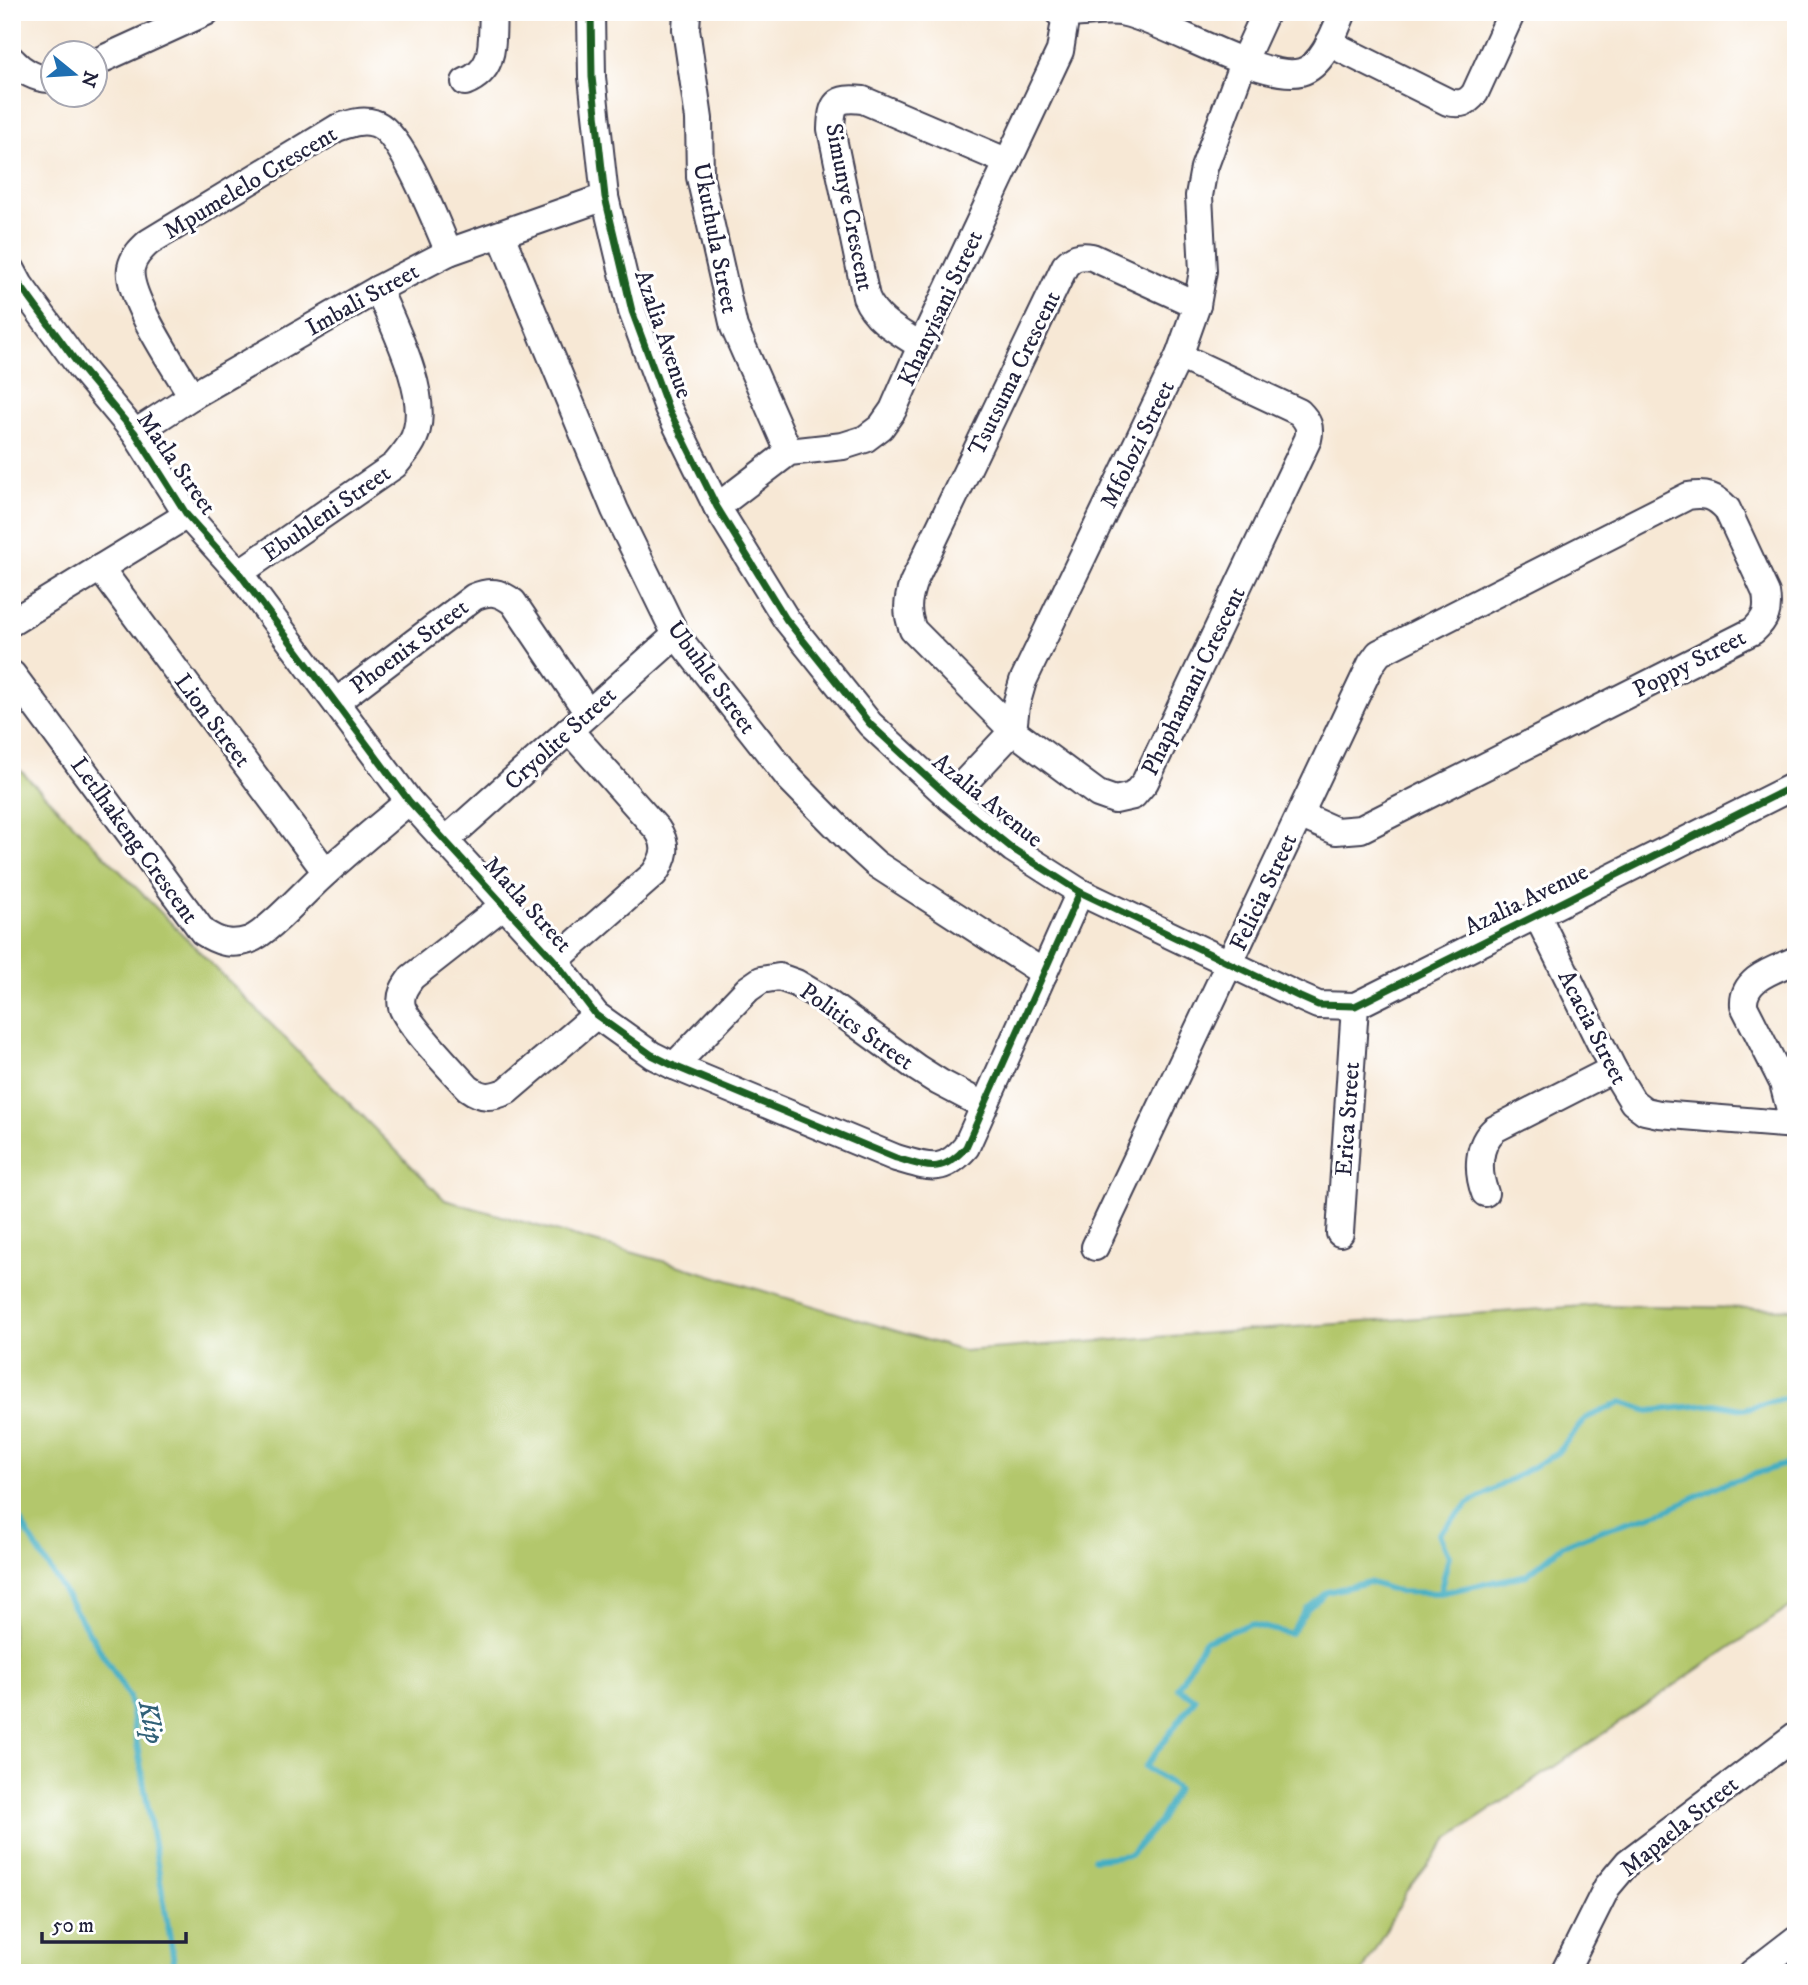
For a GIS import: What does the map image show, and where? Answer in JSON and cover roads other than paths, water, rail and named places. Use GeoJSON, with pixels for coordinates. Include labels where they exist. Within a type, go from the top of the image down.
{"type":"FeatureCollection","features":[{"type":"Feature","properties":{"kind":"street"},"geometry":{"type":"LineString","coordinates":[[108,57],[206,12]]}},
{"type":"Feature","properties":{"kind":"street"},"geometry":{"type":"LineString","coordinates":[[465,82],[478,77],[486,68],[490,53],[493,12]]}},
{"type":"Feature","properties":{"kind":"street","name":"Azalia Avenue"},"geometry":{"type":"LineString","coordinates":[[591,12],[593,77],[605,197],[632,311],[668,408],[717,507],[786,619],[870,724],[950,798],[1013,849],[1080,892],[1318,1004],[1354,1006],[1796,785]]}},
{"type":"Feature","properties":{"kind":"street","name":"Ukuthula Street"},"geometry":{"type":"LineString","coordinates":[[687,12],[686,29],[699,118],[700,177],[734,327],[789,452]]}},
{"type":"Feature","properties":{"kind":"street","name":"Mfolozi Street"},"geometry":{"type":"LineString","coordinates":[[1013,731],[1016,705],[1023,681],[1179,356],[1197,305],[1203,271],[1199,196],[1204,168],[1244,60],[1266,12]]}},
{"type":"Feature","properties":{"kind":"street"},"geometry":{"type":"LineString","coordinates":[[1062,13],[1124,13],[1244,60],[1287,73],[1304,71],[1315,62],[1329,43],[1343,12]]}},
{"type":"Feature","properties":{"kind":"street"},"geometry":{"type":"LineString","coordinates":[[1329,43],[1448,102],[1458,104],[1468,101],[1475,93],[1512,12]]}},
{"type":"Feature","properties":{"kind":"street","name":"Khanyisani Street"},"geometry":{"type":"LineString","coordinates":[[789,452],[843,446],[865,439],[881,427],[893,410],[1060,51],[1065,34],[1062,13]]}},
{"type":"Feature","properties":{"kind":"street"},"geometry":{"type":"LineString","coordinates":[[12,60],[38,76]]}},
{"type":"Feature","properties":{"kind":"street","name":"Simunye Crescent"},"geometry":{"type":"LineString","coordinates":[[921,345],[889,326],[876,314],[866,297],[831,130],[832,110],[838,101],[846,98],[863,100],[1007,162]]}},
{"type":"Feature","properties":{"kind":"street","name":"Mpumelelo Crescent"},"geometry":{"type":"LineString","coordinates":[[192,396],[137,300],[130,280],[131,266],[138,251],[337,128],[356,121],[375,123],[389,131],[405,155],[449,252]]}},
{"type":"Feature","properties":{"kind":"street","name":"Imbali Street"},"geometry":{"type":"LineString","coordinates":[[135,433],[192,396],[378,289],[449,252],[605,197]]}},
{"type":"Feature","properties":{"kind":"street","name":"Ubuhle Street"},"geometry":{"type":"LineString","coordinates":[[501,234],[615,510],[676,635],[789,778],[851,841],[876,863],[1044,973]]}},
{"type":"Feature","properties":{"kind":"street","name":"Tsutsuma Crescent"},"geometry":{"type":"LineString","coordinates":[[907,615],[907,601],[914,583],[1065,267],[1072,259],[1082,255],[1092,257],[1197,305]]}},
{"type":"Feature","properties":{"kind":"street","name":"Matla Street"},"geometry":{"type":"LineString","coordinates":[[12,270],[80,367],[135,433],[187,515],[239,573],[409,801],[555,961],[596,1015],[652,1055],[896,1158],[924,1166],[940,1167],[954,1160],[965,1147],[1080,892]]}},
{"type":"Feature","properties":{"kind":"street","name":"Ebuhleni Street"},"geometry":{"type":"LineString","coordinates":[[239,573],[395,466],[410,447],[418,427],[418,416],[410,367],[378,289]]}},
{"type":"Feature","properties":{"kind":"street","name":"Phaphamani Crescent"},"geometry":{"type":"LineString","coordinates":[[907,615],[913,630],[1013,731],[1098,794],[1115,800],[1133,796],[1145,782],[1308,439],[1310,429],[1307,419],[1299,412],[1179,356]]}},
{"type":"Feature","properties":{"kind":"street"},"geometry":{"type":"LineString","coordinates":[[717,507],[789,452]]}},
{"type":"Feature","properties":{"kind":"street","name":"Poppy Street"},"geometry":{"type":"LineString","coordinates":[[1300,815],[1336,831],[1361,829],[1753,631],[1764,621],[1769,607],[1766,593],[1727,509],[1717,498],[1703,493],[1688,496],[1379,653]]}},
{"type":"Feature","properties":{"kind":"street"},"geometry":{"type":"LineString","coordinates":[[12,622],[187,515]]}},
{"type":"Feature","properties":{"kind":"street","name":"Lion Street"},"geometry":{"type":"LineString","coordinates":[[100,568],[326,872]]}},
{"type":"Feature","properties":{"kind":"street","name":"Phoenix Street"},"geometry":{"type":"LineString","coordinates":[[336,702],[474,597],[488,592],[502,594],[513,603],[579,722],[657,829],[663,838],[665,850],[663,861],[654,874],[555,961]]}},
{"type":"Feature","properties":{"kind":"street","name":"Cryolite Street"},"geometry":{"type":"LineString","coordinates":[[445,841],[676,635]]}},
{"type":"Feature","properties":{"kind":"street","name":"Felicia Street"},"geometry":{"type":"LineString","coordinates":[[1095,1247],[1371,664],[1379,653]]}},
{"type":"Feature","properties":{"kind":"street","name":"Letlhakeng Crescent"},"geometry":{"type":"LineString","coordinates":[[12,674],[203,932],[219,942],[233,943],[250,939],[263,931],[326,872],[409,801]]}},
{"type":"Feature","properties":{"kind":"street"},"geometry":{"type":"LineString","coordinates":[[950,798],[1013,731]]}},
{"type":"Feature","properties":{"kind":"street"},"geometry":{"type":"LineString","coordinates":[[504,905],[412,977],[402,990],[401,1005],[408,1019],[468,1088],[480,1096],[494,1097],[507,1091],[596,1015]]}},
{"type":"Feature","properties":{"kind":"street","name":"Acacia Street"},"geometry":{"type":"LineString","coordinates":[[1537,915],[1613,1069],[1633,1102],[1645,1111],[1659,1114],[1795,1125]]}},
{"type":"Feature","properties":{"kind":"street"},"geometry":{"type":"LineString","coordinates":[[1795,1125],[1783,1083],[1744,1006],[1743,996],[1746,988],[1756,980],[1796,960]]}},
{"type":"Feature","properties":{"kind":"street","name":"Politics Street"},"geometry":{"type":"LineString","coordinates":[[674,1066],[748,989],[761,979],[779,977],[818,996],[917,1068],[983,1105]]}},
{"type":"Feature","properties":{"kind":"street","name":"Erica Street"},"geometry":{"type":"LineString","coordinates":[[1340,1233],[1354,1006]]}},
{"type":"Feature","properties":{"kind":"street"},"geometry":{"type":"LineString","coordinates":[[1485,1193],[1480,1182],[1481,1148],[1488,1135],[1613,1069]]}},
{"type":"Feature","properties":{"kind":"street","name":"Mapaela Street"},"geometry":{"type":"LineString","coordinates":[[1564,1973],[1607,1887],[1628,1862],[1796,1735]]}},
{"type":"Feature","properties":{"kind":"street"},"geometry":{"type":"LineString","coordinates":[[1752,1973],[1796,1939]]}},
{"type":"Feature","properties":{"kind":"waterway"},"geometry":{"type":"LineString","coordinates":[[1440,1593],[1449,1556],[1439,1534],[1468,1504],[1557,1453],[1586,1418],[1622,1402],[1648,1411],[1715,1404],[1743,1409],[1796,1396]]}},
{"type":"Feature","properties":{"kind":"waterway"},"geometry":{"type":"LineString","coordinates":[[1094,1859],[1130,1855],[1159,1822],[1177,1788],[1145,1767],[1195,1699],[1178,1688],[1204,1641],[1250,1624],[1290,1634],[1307,1609],[1327,1592],[1369,1582],[1399,1592],[1440,1593],[1527,1575],[1563,1545],[1665,1511],[1720,1485],[1796,1461]]}},
{"type":"Feature","properties":{"kind":"waterway","name":"Klip"},"geometry":{"type":"LineString","coordinates":[[12,1508],[129,1697],[176,1973]]}}]}
